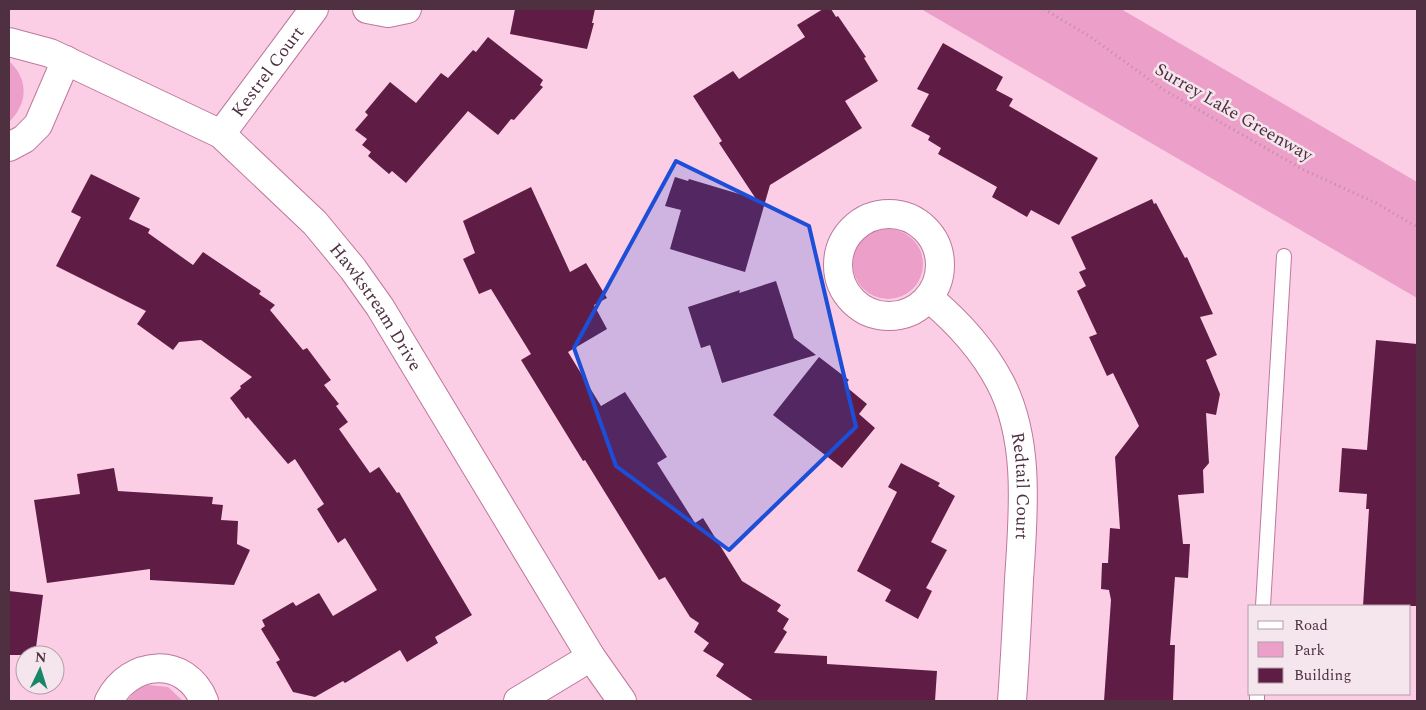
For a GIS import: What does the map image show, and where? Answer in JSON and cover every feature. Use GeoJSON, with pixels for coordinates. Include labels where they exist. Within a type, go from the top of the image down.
{"type":"FeatureCollection","features":[{"type":"Feature","properties":{"kind":"street","name":"Kestrel Court"},"geometry":{"type":"LineString","coordinates":[[221,134],[314,9]]}},
{"type":"Feature","properties":{"kind":"street"},"geometry":{"type":"LineString","coordinates":[[368,9],[388,13],[407,9]]}},
{"type":"Feature","properties":{"kind":"street","name":"Hawkstream Drive"},"geometry":{"type":"LineString","coordinates":[[9,42],[50,53],[221,134],[315,223],[358,276],[380,307],[591,657],[622,701]]}},
{"type":"Feature","properties":{"kind":"street"},"geometry":{"type":"LineString","coordinates":[[9,147],[24,139],[38,126],[66,60]]}},
{"type":"Feature","properties":{"kind":"street","name":"Redtail Court"},"geometry":{"type":"LineString","coordinates":[[929,298],[955,320],[980,350],[1000,383],[1012,413],[1020,453],[1023,512],[1012,701]]}},
{"type":"Feature","properties":{"kind":"street"},"geometry":{"type":"LineString","coordinates":[[518,701],[591,657]]}},
{"type":"Feature","properties":{"kind":"street"},"geometry":{"type":"LineString","coordinates":[[109,701],[114,690],[126,678],[141,670],[158,668],[175,672],[190,680],[204,701]]}},
{"type":"Feature","properties":{"kind":"lane"},"geometry":{"type":"LineString","coordinates":[[1263,605],[1284,256]]}},
{"type":"Feature","properties":{"kind":"path","name":"Surrey Lake Greenway"},"geometry":{"type":"LineString","coordinates":[[1044,9],[1092,38],[1164,90],[1304,170],[1376,203],[1417,226]]}},
{"type":"Feature","properties":{"kind":"highlighted area"},"geometry":{"type":"Polygon","coordinates":[[[676,161],[809,226],[856,427],[729,550],[616,466],[574,348],[676,161]]]}},
{"type":"Feature","properties":{"kind":"green space"},"geometry":{"type":"Polygon","coordinates":[[[921,9],[1121,9],[1417,182],[1417,298],[921,9]]]}},
{"type":"Feature","properties":{"kind":"green space"},"geometry":{"type":"Polygon","coordinates":[[[9,61],[16,68],[20,76],[24,92],[20,107],[9,122],[9,61]]]}},
{"type":"Feature","properties":{"kind":"green space"},"geometry":{"type":"Polygon","coordinates":[[[888,229],[901,232],[913,239],[920,251],[923,264],[920,277],[913,289],[901,296],[888,299],[875,296],[863,289],[856,277],[853,264],[856,251],[863,239],[875,232],[888,229]]]}},
{"type":"Feature","properties":{"kind":"green space"},"geometry":{"type":"Polygon","coordinates":[[[148,685],[168,687],[183,701],[127,701],[137,689],[148,685]]]}},
{"type":"Feature","properties":{"kind":"building"},"geometry":{"type":"Polygon","coordinates":[[[515,9],[595,9],[592,23],[594,23],[587,49],[510,34],[515,9]]]}},
{"type":"Feature","properties":{"kind":"building"},"geometry":{"type":"Polygon","coordinates":[[[823,9],[831,9],[836,17],[838,16],[866,57],[864,58],[878,81],[845,101],[862,128],[770,185],[745,272],[670,249],[681,210],[665,206],[675,177],[688,181],[689,179],[756,199],[719,143],[722,141],[693,96],[733,71],[739,79],[805,37],[797,25],[823,9]]]}},
{"type":"Feature","properties":{"kind":"building"},"geometry":{"type":"Polygon","coordinates":[[[488,37],[543,80],[540,85],[543,87],[498,135],[468,111],[406,183],[392,171],[389,174],[368,156],[371,152],[362,145],[367,139],[355,130],[368,115],[365,112],[390,82],[416,103],[441,73],[448,78],[473,50],[476,52],[488,37]]]}},
{"type":"Feature","properties":{"kind":"building"},"geometry":{"type":"Polygon","coordinates":[[[943,43],[1003,77],[996,90],[1013,99],[1009,106],[1098,158],[1059,225],[1031,210],[1027,217],[992,197],[997,187],[938,154],[941,148],[928,140],[930,136],[911,126],[929,94],[917,89],[943,43]]]}},
{"type":"Feature","properties":{"kind":"building"},"geometry":{"type":"Polygon","coordinates":[[[91,174],[140,198],[129,219],[150,229],[148,233],[193,265],[203,252],[261,291],[259,294],[275,305],[270,310],[303,350],[307,348],[331,380],[324,385],[339,404],[336,406],[348,422],[339,429],[370,473],[379,467],[397,493],[399,492],[472,615],[435,637],[438,643],[407,662],[400,650],[345,683],[343,681],[315,697],[293,692],[276,662],[280,660],[261,629],[265,626],[262,620],[293,602],[296,606],[319,593],[333,616],[377,590],[345,538],[338,543],[317,509],[324,504],[295,459],[288,464],[248,417],[246,419],[230,398],[241,388],[240,386],[252,377],[201,340],[179,342],[173,350],[137,324],[146,311],[56,266],[81,217],[71,212],[91,174]]]}},
{"type":"Feature","properties":{"kind":"building"},"geometry":{"type":"Polygon","coordinates":[[[531,187],[570,272],[586,263],[607,298],[594,305],[607,329],[568,352],[601,406],[625,392],[667,457],[657,463],[695,523],[703,518],[742,581],[781,605],[777,611],[789,619],[783,629],[787,632],[774,653],[827,656],[827,664],[937,671],[935,701],[754,701],[716,676],[724,664],[703,651],[709,643],[694,632],[699,623],[690,617],[665,577],[659,580],[521,360],[531,354],[491,289],[479,294],[463,259],[475,253],[463,221],[531,187]]]}},
{"type":"Feature","properties":{"kind":"building"},"geometry":{"type":"Polygon","coordinates":[[[1152,199],[1154,204],[1156,203],[1185,258],[1187,257],[1213,314],[1200,317],[1217,355],[1206,360],[1220,394],[1216,415],[1206,413],[1209,463],[1203,470],[1204,493],[1178,495],[1183,544],[1190,544],[1188,578],[1175,577],[1170,645],[1175,645],[1173,701],[1104,701],[1111,600],[1109,590],[1101,589],[1102,563],[1108,563],[1110,528],[1120,529],[1115,457],[1139,426],[1113,373],[1107,376],[1089,337],[1097,334],[1077,291],[1086,286],[1079,272],[1086,269],[1071,237],[1152,199]]]}},
{"type":"Feature","properties":{"kind":"building"},"geometry":{"type":"Polygon","coordinates":[[[776,281],[794,338],[816,355],[722,383],[710,345],[701,348],[688,307],[740,290],[739,293],[776,281]]]}},
{"type":"Feature","properties":{"kind":"building"},"geometry":{"type":"Polygon","coordinates":[[[1376,340],[1417,344],[1417,606],[1363,605],[1369,509],[1366,509],[1367,494],[1339,492],[1342,448],[1367,450],[1376,340]]]}},
{"type":"Feature","properties":{"kind":"building"},"geometry":{"type":"Polygon","coordinates":[[[819,357],[849,380],[844,385],[867,404],[859,414],[875,428],[842,468],[773,415],[819,357]]]}},
{"type":"Feature","properties":{"kind":"building"},"geometry":{"type":"Polygon","coordinates":[[[901,463],[940,483],[938,486],[955,496],[931,542],[947,550],[926,588],[932,591],[918,619],[885,601],[891,590],[857,571],[897,492],[888,487],[901,463]]]}},
{"type":"Feature","properties":{"kind":"building"},"geometry":{"type":"Polygon","coordinates":[[[114,468],[118,491],[213,497],[212,504],[223,505],[221,520],[238,521],[237,544],[250,550],[234,585],[150,580],[150,569],[47,583],[34,500],[80,494],[77,474],[114,468]]]}},
{"type":"Feature","properties":{"kind":"building"},"geometry":{"type":"Polygon","coordinates":[[[9,591],[43,595],[36,645],[15,645],[15,655],[9,655],[9,591]]]}}]}
